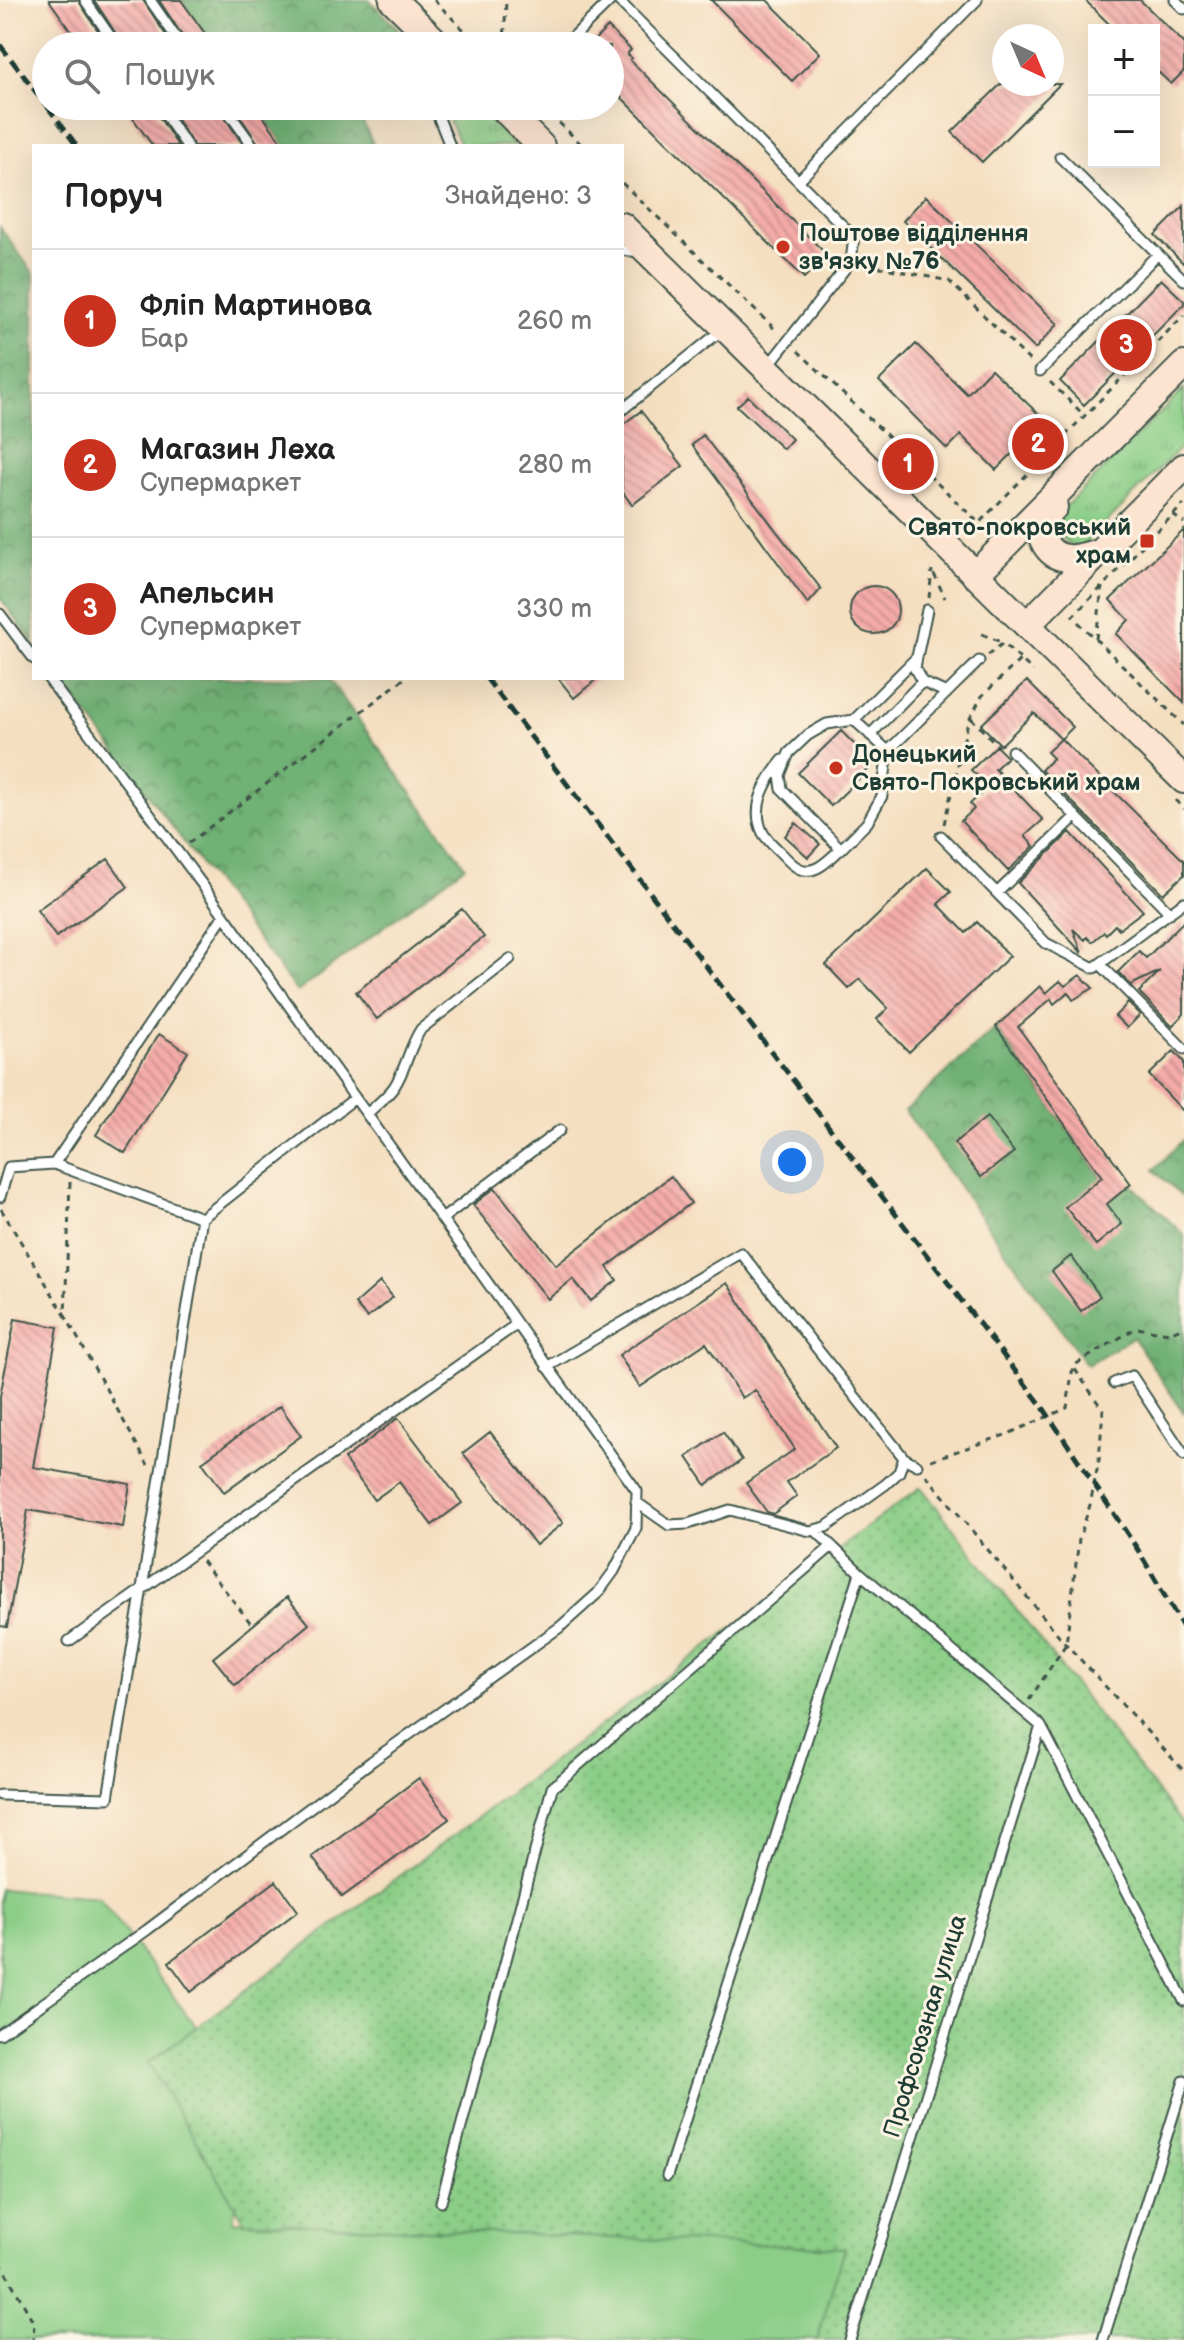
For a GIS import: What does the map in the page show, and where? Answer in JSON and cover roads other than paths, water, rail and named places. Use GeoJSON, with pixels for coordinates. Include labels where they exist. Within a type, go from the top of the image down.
{"type":"FeatureCollection","features":[{"type":"Feature","properties":{"kind":"main road"},"geometry":{"type":"LineString","coordinates":[[393,0],[422,32]]}},
{"type":"Feature","properties":{"kind":"main road"},"geometry":{"type":"LineString","coordinates":[[515,120],[539,144]]}},
{"type":"Feature","properties":{"kind":"main road"},"geometry":{"type":"LineString","coordinates":[[624,228],[1184,780]]}},
{"type":"Feature","properties":{"kind":"main road"},"geometry":{"type":"LineString","coordinates":[[975,575],[1184,365]]}},
{"type":"Feature","properties":{"kind":"main road"},"geometry":{"type":"LineString","coordinates":[[1100,552],[1064,558],[1054,554],[1045,544],[1040,531],[1042,519],[1184,373]]}},
{"type":"Feature","properties":{"kind":"main road"},"geometry":{"type":"LineString","coordinates":[[1027,625],[1184,467]]}},
{"type":"Feature","properties":{"kind":"lane"},"geometry":{"type":"LineString","coordinates":[[85,0],[107,32]]}},
{"type":"Feature","properties":{"kind":"lane"},"geometry":{"type":"LineString","coordinates":[[150,0],[172,32]]}},
{"type":"Feature","properties":{"kind":"lane"},"geometry":{"type":"LineString","coordinates":[[578,32],[611,0]]}},
{"type":"Feature","properties":{"kind":"lane"},"geometry":{"type":"LineString","coordinates":[[618,0],[854,237],[851,261],[766,368]]}},
{"type":"Feature","properties":{"kind":"lane"},"geometry":{"type":"LineString","coordinates":[[798,181],[977,0]]}},
{"type":"Feature","properties":{"kind":"lane"},"geometry":{"type":"LineString","coordinates":[[1175,0],[1184,9]]}},
{"type":"Feature","properties":{"kind":"lane"},"geometry":{"type":"LineString","coordinates":[[169,120],[186,144]]}},
{"type":"Feature","properties":{"kind":"lane"},"geometry":{"type":"LineString","coordinates":[[234,120],[252,144]]}},
{"type":"Feature","properties":{"kind":"lane"},"geometry":{"type":"LineString","coordinates":[[440,120],[449,144]]}},
{"type":"Feature","properties":{"kind":"lane"},"geometry":{"type":"LineString","coordinates":[[1060,157],[1184,280]]}},
{"type":"Feature","properties":{"kind":"lane"},"geometry":{"type":"LineString","coordinates":[[624,250],[649,252]]}},
{"type":"Feature","properties":{"kind":"lane"},"geometry":{"type":"LineString","coordinates":[[1040,371],[1158,254]]}},
{"type":"Feature","properties":{"kind":"lane"},"geometry":{"type":"LineString","coordinates":[[624,408],[725,328]]}},
{"type":"Feature","properties":{"kind":"lane"},"geometry":{"type":"LineString","coordinates":[[927,610],[915,669],[922,682],[947,693]]}},
{"type":"Feature","properties":{"kind":"lane"},"geometry":{"type":"LineString","coordinates":[[0,614],[32,656]]}},
{"type":"Feature","properties":{"kind":"lane"},"geometry":{"type":"LineString","coordinates":[[917,657],[854,720],[827,724],[808,735],[769,776],[762,791],[759,819],[764,835],[791,863],[804,871],[818,868],[867,823],[882,796],[888,751],[979,661]]}},
{"type":"Feature","properties":{"kind":"lane"},"geometry":{"type":"LineString","coordinates":[[0,2034],[560,1627],[598,1593],[614,1571],[636,1528],[637,1491],[224,915],[49,680]]}},
{"type":"Feature","properties":{"kind":"lane"},"geometry":{"type":"LineString","coordinates":[[870,735],[922,682]]}},
{"type":"Feature","properties":{"kind":"lane"},"geometry":{"type":"LineString","coordinates":[[854,720],[888,751]]}},
{"type":"Feature","properties":{"kind":"lane"},"geometry":{"type":"LineString","coordinates":[[1012,751],[1170,913]]}},
{"type":"Feature","properties":{"kind":"lane"},"geometry":{"type":"LineString","coordinates":[[789,753],[780,775],[782,789],[841,849]]}},
{"type":"Feature","properties":{"kind":"lane"},"geometry":{"type":"LineString","coordinates":[[997,893],[1076,816]]}},
{"type":"Feature","properties":{"kind":"lane"},"geometry":{"type":"LineString","coordinates":[[941,836],[1046,943],[1094,968],[1183,904]]}},
{"type":"Feature","properties":{"kind":"lane"},"geometry":{"type":"LineString","coordinates":[[54,1164],[224,915]]}},
{"type":"Feature","properties":{"kind":"lane"},"geometry":{"type":"LineString","coordinates":[[367,1114],[393,1089],[421,1029],[510,959]]}},
{"type":"Feature","properties":{"kind":"lane"},"geometry":{"type":"LineString","coordinates":[[1100,964],[1184,1049]]}},
{"type":"Feature","properties":{"kind":"lane"},"geometry":{"type":"LineString","coordinates":[[0,1795],[108,1798],[202,1218],[355,1098]]}},
{"type":"Feature","properties":{"kind":"lane"},"geometry":{"type":"LineString","coordinates":[[442,1219],[560,1130]]}},
{"type":"Feature","properties":{"kind":"lane"},"geometry":{"type":"LineString","coordinates":[[0,1197],[4,1166],[54,1164],[202,1218]]}},
{"type":"Feature","properties":{"kind":"lane"},"geometry":{"type":"LineString","coordinates":[[547,1367],[741,1253],[904,1458],[917,1465]]}},
{"type":"Feature","properties":{"kind":"lane"},"geometry":{"type":"LineString","coordinates":[[69,1641],[517,1324]]}},
{"type":"Feature","properties":{"kind":"lane"},"geometry":{"type":"LineString","coordinates":[[1114,1383],[1132,1376],[1184,1455]]}},
{"type":"Feature","properties":{"kind":"lane"},"geometry":{"type":"LineString","coordinates":[[636,1502],[669,1525],[688,1524],[730,1510],[788,1527],[815,1530],[826,1527],[886,1484],[899,1472],[904,1458]]}},
{"type":"Feature","properties":{"kind":"lane"},"geometry":{"type":"LineString","coordinates":[[815,1530],[860,1573],[1041,1726],[1184,2001]]}},
{"type":"Feature","properties":{"kind":"lane"},"geometry":{"type":"LineString","coordinates":[[441,2202],[552,1788],[832,1546]]}},
{"type":"Feature","properties":{"kind":"lane"},"geometry":{"type":"LineString","coordinates":[[667,2176],[860,1573]]}},
{"type":"Feature","properties":{"kind":"lane","name":"Профсоюзная улица"},"geometry":{"type":"LineString","coordinates":[[850,2340],[1041,1726]]}},
{"type":"Feature","properties":{"kind":"lane"},"geometry":{"type":"LineString","coordinates":[[1103,2340],[1184,2081]]}},
{"type":"Feature","properties":{"kind":"railway"},"geometry":{"type":"LineString","coordinates":[[0,45],[32,87]]}},
{"type":"Feature","properties":{"kind":"railway"},"geometry":{"type":"LineString","coordinates":[[58,120],[76,144]]}},
{"type":"Feature","properties":{"kind":"railway"},"geometry":{"type":"LineString","coordinates":[[488,680],[1042,1406],[1138,1550],[1184,1629]]}},
{"type":"Feature","properties":{"kind":"place","name":"Поштове відділення зв'язку №76"},"geometry":{"type":"Point","coordinates":[783,247]}},
{"type":"Feature","properties":{"kind":"place","name":"Апельсин"},"geometry":{"type":"Point","coordinates":[1126,345]}},
{"type":"Feature","properties":{"kind":"place","name":"Магазин Леха"},"geometry":{"type":"Point","coordinates":[1038,444]}},
{"type":"Feature","properties":{"kind":"place","name":"Фліп Мартинова"},"geometry":{"type":"Point","coordinates":[908,464]}},
{"type":"Feature","properties":{"kind":"place","name":"Свято-покровський храм"},"geometry":{"type":"Point","coordinates":[1147,541]}},
{"type":"Feature","properties":{"kind":"place","name":"Донецький Свято-Покровський храм"},"geometry":{"type":"Point","coordinates":[836,768]}}]}
